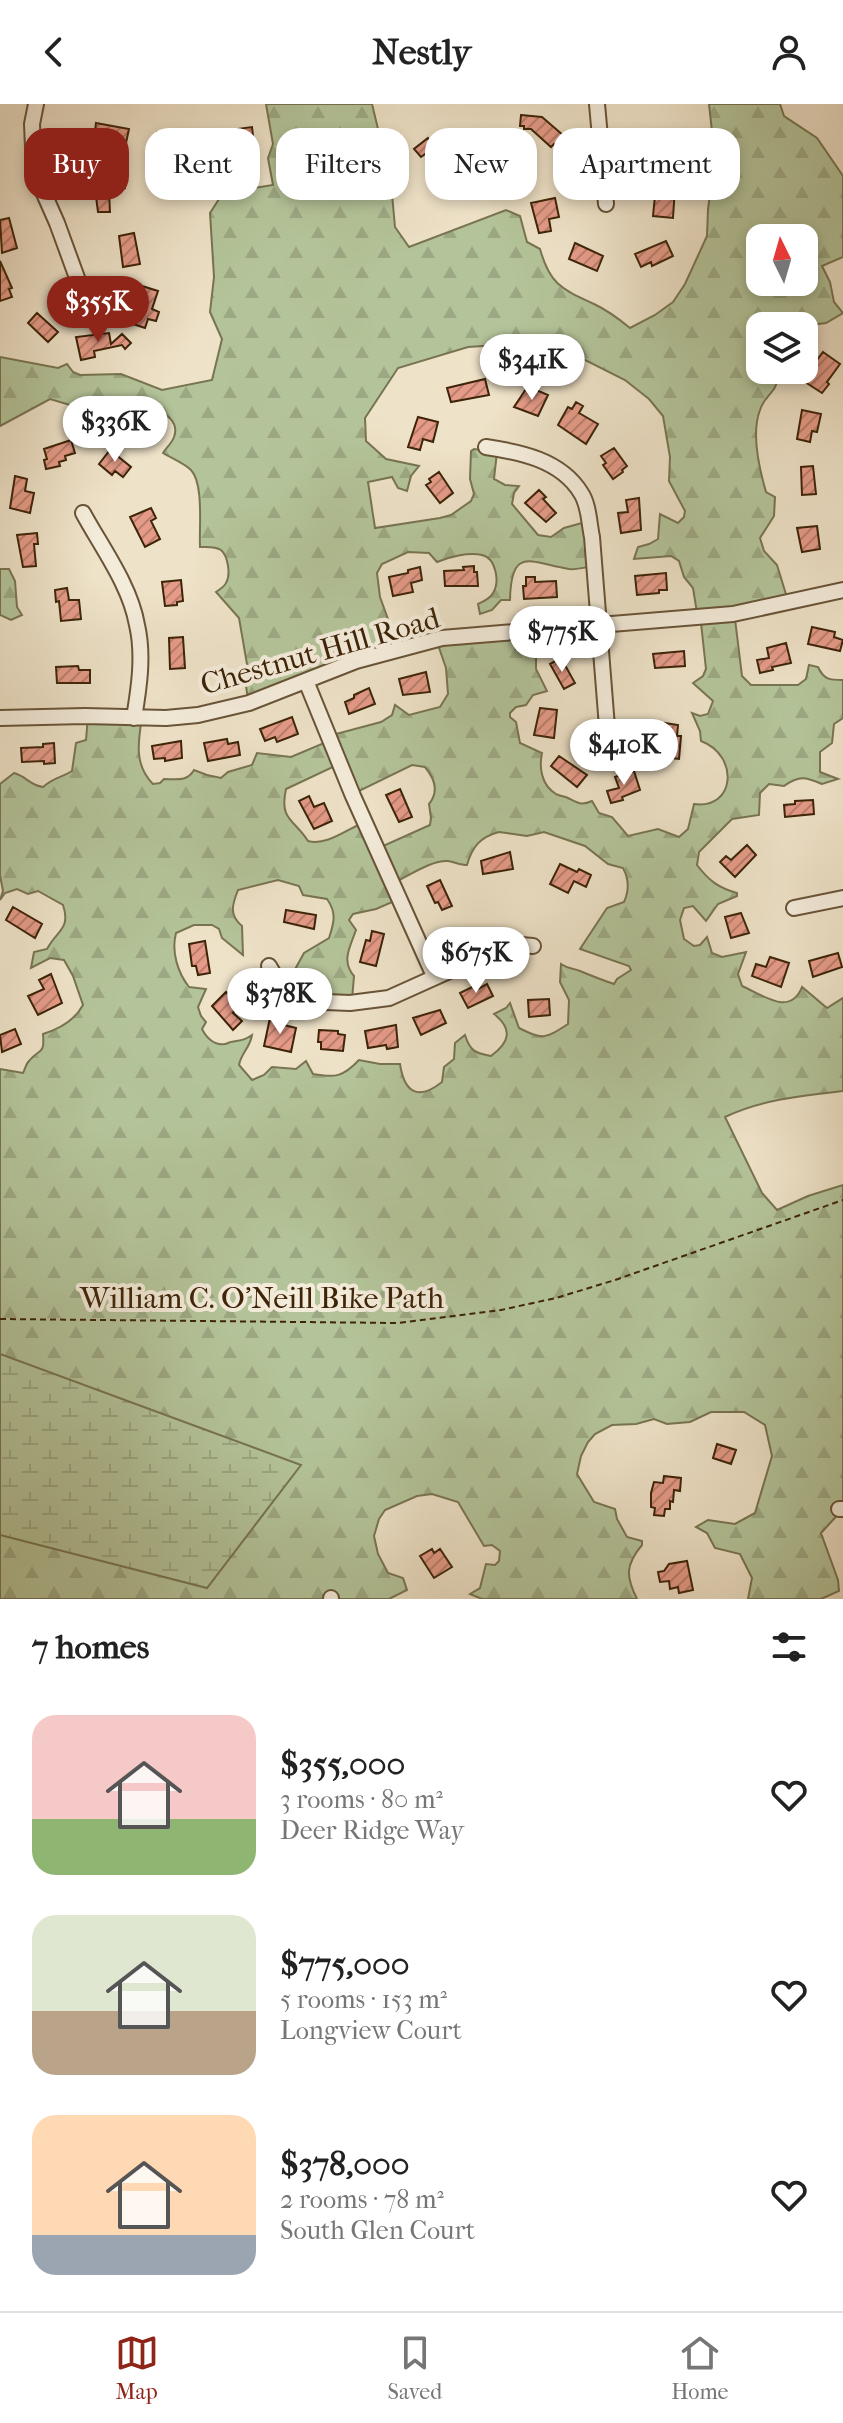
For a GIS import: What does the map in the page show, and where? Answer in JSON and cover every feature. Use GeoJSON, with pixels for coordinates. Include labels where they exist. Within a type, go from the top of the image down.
{"type":"FeatureCollection","features":[{"type":"Feature","properties":{"kind":"street"},"geometry":{"type":"LineString","coordinates":[[36,104],[32,124],[34,171],[80,286]]}},
{"type":"Feature","properties":{"kind":"street"},"geometry":{"type":"LineString","coordinates":[[597,104],[606,204]]}},
{"type":"Feature","properties":{"kind":"street"},"geometry":{"type":"LineString","coordinates":[[486,447],[522,452],[540,460],[565,476],[581,493],[592,537],[607,727]]}},
{"type":"Feature","properties":{"kind":"street"},"geometry":{"type":"LineString","coordinates":[[83,513],[125,589],[136,620],[141,659],[134,718]]}},
{"type":"Feature","properties":{"kind":"street","name":"Chestnut Hill Road"},"geometry":{"type":"LineString","coordinates":[[0,718],[166,718],[198,715],[263,699],[356,661],[442,638],[733,614],[843,590]]}},
{"type":"Feature","properties":{"kind":"street"},"geometry":{"type":"LineString","coordinates":[[306,681],[353,796],[434,976]]}},
{"type":"Feature","properties":{"kind":"street"},"geometry":{"type":"LineString","coordinates":[[794,908],[843,898]]}},
{"type":"Feature","properties":{"kind":"street"},"geometry":{"type":"LineString","coordinates":[[269,966],[276,978],[292,991],[313,999],[338,1003],[389,998],[509,944],[533,946]]}},
{"type":"Feature","properties":{"kind":"path","name":"William C. O'Neill Bike Path"},"geometry":{"type":"LineString","coordinates":[[0,1319],[398,1323],[472,1315],[556,1298],[615,1280],[843,1200]]}},
{"type":"Feature","properties":{"kind":"green space"},"geometry":{"type":"Polygon","coordinates":[[[266,104],[372,104],[378,128],[276,128],[276,200],[393,200],[395,227],[409,247],[506,210],[520,216],[527,242],[540,249],[548,271],[559,284],[604,309],[630,328],[673,302],[685,284],[707,236],[709,200],[740,200],[740,128],[712,128],[709,104],[780,104],[784,116],[817,138],[843,176],[843,257],[822,266],[830,282],[834,302],[843,313],[818,324],[818,312],[746,312],[746,384],[776,384],[764,401],[757,419],[756,440],[761,472],[766,492],[775,497],[774,516],[760,538],[764,551],[777,565],[789,604],[735,619],[742,676],[751,685],[798,685],[806,679],[809,665],[818,667],[828,678],[843,680],[843,718],[834,724],[832,743],[820,752],[820,772],[838,779],[822,784],[803,778],[784,786],[769,784],[760,793],[759,815],[732,819],[699,852],[697,865],[701,871],[715,883],[737,893],[737,896],[718,904],[706,921],[693,906],[684,908],[680,920],[684,939],[694,946],[700,945],[707,937],[712,953],[722,957],[746,952],[738,974],[742,986],[783,1002],[791,1001],[802,987],[827,1008],[843,998],[843,1091],[768,1102],[725,1117],[762,1193],[777,1210],[843,1185],[843,1509],[821,1533],[839,1591],[821,1599],[748,1599],[752,1578],[740,1554],[715,1548],[707,1533],[696,1527],[708,1520],[735,1524],[755,1513],[772,1456],[765,1425],[744,1412],[711,1412],[690,1422],[667,1424],[654,1419],[636,1424],[612,1425],[595,1434],[581,1456],[577,1474],[594,1502],[615,1509],[627,1537],[642,1541],[629,1571],[637,1599],[482,1599],[470,1594],[480,1588],[486,1564],[495,1565],[499,1561],[500,1551],[492,1545],[484,1546],[458,1502],[432,1494],[417,1496],[385,1510],[379,1519],[374,1536],[378,1554],[388,1573],[403,1578],[407,1590],[389,1599],[0,1599],[0,1069],[23,1073],[28,1062],[42,1049],[43,1034],[66,1023],[83,1005],[64,960],[50,958],[31,968],[34,952],[47,949],[62,929],[65,919],[63,905],[38,891],[28,894],[17,889],[5,893],[0,900],[3,891],[0,875],[0,784],[14,773],[43,787],[72,771],[76,743],[86,740],[88,716],[142,717],[140,761],[153,784],[164,779],[185,778],[194,770],[221,778],[228,772],[252,765],[257,753],[291,757],[329,741],[332,735],[381,722],[392,715],[395,705],[409,715],[440,707],[448,694],[446,668],[437,642],[536,634],[536,669],[547,691],[533,695],[526,705],[516,707],[510,717],[516,722],[520,743],[542,753],[542,775],[551,790],[580,803],[592,801],[599,813],[612,817],[628,836],[658,829],[679,837],[688,829],[694,804],[708,804],[718,799],[725,791],[728,780],[722,758],[714,748],[701,741],[692,713],[700,716],[708,714],[713,701],[693,683],[703,676],[706,669],[693,588],[684,577],[679,561],[671,556],[634,559],[638,547],[658,539],[660,514],[678,523],[684,517],[685,511],[669,481],[670,457],[663,416],[649,399],[625,380],[577,356],[568,342],[539,335],[529,343],[468,347],[398,368],[365,418],[366,441],[386,459],[419,466],[411,476],[407,491],[398,488],[392,477],[368,482],[375,528],[440,518],[451,515],[471,501],[474,494],[470,479],[471,451],[497,452],[494,479],[505,485],[519,486],[512,504],[538,535],[551,537],[564,528],[589,521],[594,566],[572,569],[534,562],[519,564],[511,583],[510,600],[501,600],[492,610],[480,614],[478,604],[490,597],[496,583],[493,565],[487,557],[465,555],[437,562],[429,553],[408,552],[382,564],[377,573],[380,597],[388,619],[383,626],[384,650],[248,700],[244,672],[248,670],[239,618],[216,592],[228,580],[227,561],[219,549],[200,547],[199,495],[195,477],[188,467],[163,453],[174,437],[172,420],[155,409],[134,402],[116,399],[100,414],[50,399],[0,426],[0,357],[58,368],[67,364],[80,375],[121,374],[162,390],[212,380],[222,339],[210,312],[214,277],[210,213],[218,200],[260,200],[260,187],[273,185],[268,158],[273,144],[266,104]],[[339,764],[286,789],[286,813],[308,841],[330,839],[365,822],[381,847],[430,825],[429,804],[435,790],[425,767],[412,765],[355,793],[339,764]],[[499,832],[478,844],[467,865],[441,861],[427,866],[393,883],[397,900],[353,914],[349,920],[356,930],[347,959],[354,976],[352,1000],[346,1001],[287,984],[304,953],[329,938],[333,914],[327,899],[303,895],[299,886],[278,880],[238,890],[233,910],[242,926],[243,955],[212,925],[194,925],[176,933],[176,962],[182,975],[189,987],[206,989],[198,1007],[206,1022],[202,1029],[206,1035],[214,1042],[226,1044],[252,1035],[239,1065],[252,1080],[272,1067],[296,1069],[306,1061],[313,1074],[338,1075],[359,1060],[400,1064],[408,1087],[419,1092],[442,1082],[444,1067],[454,1059],[455,1043],[465,1035],[471,1048],[477,1052],[491,1056],[497,1051],[507,1035],[504,1025],[494,1014],[510,1003],[519,1028],[534,1035],[549,1035],[568,1024],[569,1000],[560,982],[561,964],[614,984],[631,970],[629,966],[580,949],[607,908],[624,902],[628,885],[625,872],[623,868],[608,864],[585,846],[544,832],[527,836],[499,832]]]}},
{"type":"Feature","properties":{"kind":"green space"},"geometry":{"type":"Polygon","coordinates":[[[0,569],[9,569],[15,581],[17,607],[22,615],[11,620],[0,615],[0,569]]]}},
{"type":"Feature","properties":{"kind":"green space"},"geometry":{"type":"Polygon","coordinates":[[[0,1354],[301,1465],[207,1588],[0,1535],[0,1354]]]}},
{"type":"Feature","properties":{"kind":"building"},"geometry":{"type":"Polygon","coordinates":[[[521,115],[542,117],[555,128],[553,145],[551,147],[537,134],[537,128],[520,126],[521,115]]]}},
{"type":"Feature","properties":{"kind":"building"},"geometry":{"type":"Polygon","coordinates":[[[96,123],[124,128],[95,128],[96,123]]]}},
{"type":"Feature","properties":{"kind":"building"},"geometry":{"type":"Polygon","coordinates":[[[425,140],[425,154],[421,157],[414,149],[425,140]]]}},
{"type":"Feature","properties":{"kind":"building"},"geometry":{"type":"Polygon","coordinates":[[[96,200],[109,200],[110,212],[98,212],[96,200]]]}},
{"type":"Feature","properties":{"kind":"building"},"geometry":{"type":"Polygon","coordinates":[[[555,200],[559,217],[549,219],[551,231],[539,233],[531,203],[555,200]]]}},
{"type":"Feature","properties":{"kind":"building"},"geometry":{"type":"Polygon","coordinates":[[[655,200],[674,200],[673,218],[653,216],[655,200]]]}},
{"type":"Feature","properties":{"kind":"building"},"geometry":{"type":"Polygon","coordinates":[[[9,218],[17,248],[2,253],[0,220],[9,218]]]}},
{"type":"Feature","properties":{"kind":"building"},"geometry":{"type":"Polygon","coordinates":[[[134,233],[140,264],[123,267],[119,236],[134,233]]]}},
{"type":"Feature","properties":{"kind":"building"},"geometry":{"type":"Polygon","coordinates":[[[666,241],[673,256],[652,266],[651,262],[641,267],[635,254],[666,241]]]}},
{"type":"Feature","properties":{"kind":"building"},"geometry":{"type":"Polygon","coordinates":[[[575,243],[603,256],[597,271],[569,259],[575,243]]]}},
{"type":"Feature","properties":{"kind":"building"},"geometry":{"type":"Polygon","coordinates":[[[0,261],[12,288],[9,289],[12,297],[0,301],[0,261]]]}},
{"type":"Feature","properties":{"kind":"building"},"geometry":{"type":"Polygon","coordinates":[[[142,286],[158,291],[152,309],[159,312],[156,321],[148,319],[145,328],[130,323],[142,286]]]}},
{"type":"Feature","properties":{"kind":"building"},"geometry":{"type":"Polygon","coordinates":[[[37,313],[58,332],[48,342],[28,323],[37,313]]]}},
{"type":"Feature","properties":{"kind":"building"},"geometry":{"type":"Polygon","coordinates":[[[109,333],[111,344],[122,334],[131,343],[125,349],[122,345],[94,351],[95,357],[81,360],[76,337],[109,333]]]}},
{"type":"Feature","properties":{"kind":"building"},"geometry":{"type":"Polygon","coordinates":[[[823,352],[840,364],[822,393],[808,384],[818,384],[818,359],[823,352]]]}},
{"type":"Feature","properties":{"kind":"building"},"geometry":{"type":"Polygon","coordinates":[[[485,379],[489,395],[451,402],[447,388],[485,379]]]}},
{"type":"Feature","properties":{"kind":"building"},"geometry":{"type":"Polygon","coordinates":[[[526,389],[548,395],[538,416],[514,407],[526,389]]]}},
{"type":"Feature","properties":{"kind":"building"},"geometry":{"type":"Polygon","coordinates":[[[576,402],[583,406],[579,413],[598,424],[586,444],[558,425],[568,407],[572,409],[576,402]]]}},
{"type":"Feature","properties":{"kind":"building"},"geometry":{"type":"Polygon","coordinates":[[[802,410],[821,414],[817,432],[812,431],[810,442],[797,439],[802,410]]]}},
{"type":"Feature","properties":{"kind":"building"},"geometry":{"type":"Polygon","coordinates":[[[418,417],[438,422],[433,442],[423,439],[420,450],[408,447],[418,417]]]}},
{"type":"Feature","properties":{"kind":"building"},"geometry":{"type":"Polygon","coordinates":[[[71,440],[75,453],[65,456],[66,460],[59,462],[60,466],[46,469],[44,449],[71,440]]]}},
{"type":"Feature","properties":{"kind":"building"},"geometry":{"type":"Polygon","coordinates":[[[614,448],[627,466],[613,479],[601,456],[614,448]]]}},
{"type":"Feature","properties":{"kind":"building"},"geometry":{"type":"Polygon","coordinates":[[[110,450],[131,467],[123,477],[115,471],[112,475],[99,464],[110,450]]]}},
{"type":"Feature","properties":{"kind":"building"},"geometry":{"type":"Polygon","coordinates":[[[813,466],[816,494],[802,495],[801,467],[813,466]]]}},
{"type":"Feature","properties":{"kind":"building"},"geometry":{"type":"Polygon","coordinates":[[[439,472],[453,493],[440,503],[426,485],[439,472]]]}},
{"type":"Feature","properties":{"kind":"building"},"geometry":{"type":"Polygon","coordinates":[[[15,476],[27,479],[25,491],[34,493],[30,513],[10,508],[15,476]]]}},
{"type":"Feature","properties":{"kind":"building"},"geometry":{"type":"Polygon","coordinates":[[[539,490],[556,513],[546,522],[525,503],[539,490]]]}},
{"type":"Feature","properties":{"kind":"building"},"geometry":{"type":"Polygon","coordinates":[[[639,498],[641,530],[621,533],[618,513],[628,512],[626,500],[639,498]]]}},
{"type":"Feature","properties":{"kind":"building"},"geometry":{"type":"Polygon","coordinates":[[[151,508],[156,518],[151,521],[160,539],[145,547],[130,517],[151,508]]]}},
{"type":"Feature","properties":{"kind":"building"},"geometry":{"type":"Polygon","coordinates":[[[817,526],[820,549],[802,552],[797,528],[817,526]]]}},
{"type":"Feature","properties":{"kind":"building"},"geometry":{"type":"Polygon","coordinates":[[[37,533],[38,544],[34,544],[36,566],[23,567],[17,535],[37,533]]]}},
{"type":"Feature","properties":{"kind":"building"},"geometry":{"type":"Polygon","coordinates":[[[474,566],[478,586],[445,586],[444,571],[474,566]]]}},
{"type":"Feature","properties":{"kind":"building"},"geometry":{"type":"Polygon","coordinates":[[[420,567],[422,580],[411,583],[413,592],[393,596],[389,577],[420,567]]]}},
{"type":"Feature","properties":{"kind":"building"},"geometry":{"type":"Polygon","coordinates":[[[666,573],[667,590],[637,595],[635,576],[666,573]]]}},
{"type":"Feature","properties":{"kind":"building"},"geometry":{"type":"Polygon","coordinates":[[[526,577],[535,577],[535,582],[556,581],[557,597],[524,599],[526,577]]]}},
{"type":"Feature","properties":{"kind":"building"},"geometry":{"type":"Polygon","coordinates":[[[181,580],[183,601],[165,606],[162,582],[181,580]]]}},
{"type":"Feature","properties":{"kind":"building"},"geometry":{"type":"Polygon","coordinates":[[[67,588],[69,600],[79,600],[81,619],[61,621],[55,590],[67,588]]]}},
{"type":"Feature","properties":{"kind":"building"},"geometry":{"type":"Polygon","coordinates":[[[812,627],[835,632],[834,637],[843,640],[840,651],[808,644],[812,627]]]}},
{"type":"Feature","properties":{"kind":"building"},"geometry":{"type":"Polygon","coordinates":[[[183,637],[185,668],[170,669],[169,638],[183,637]]]}},
{"type":"Feature","properties":{"kind":"building"},"geometry":{"type":"Polygon","coordinates":[[[786,643],[791,663],[760,673],[757,660],[769,658],[767,648],[786,643]]]}},
{"type":"Feature","properties":{"kind":"building"},"geometry":{"type":"Polygon","coordinates":[[[684,651],[685,666],[655,668],[653,654],[684,651]]]}},
{"type":"Feature","properties":{"kind":"building"},"geometry":{"type":"Polygon","coordinates":[[[561,658],[575,683],[564,689],[550,664],[561,658]]]}},
{"type":"Feature","properties":{"kind":"building"},"geometry":{"type":"Polygon","coordinates":[[[78,666],[79,670],[90,670],[90,683],[57,683],[56,667],[78,666]]]}},
{"type":"Feature","properties":{"kind":"building"},"geometry":{"type":"Polygon","coordinates":[[[426,672],[430,692],[403,695],[399,679],[426,672]]]}},
{"type":"Feature","properties":{"kind":"building"},"geometry":{"type":"Polygon","coordinates":[[[369,688],[375,704],[349,714],[345,702],[369,688]]]}},
{"type":"Feature","properties":{"kind":"building"},"geometry":{"type":"Polygon","coordinates":[[[540,708],[557,710],[554,738],[534,735],[540,708]]]}},
{"type":"Feature","properties":{"kind":"building"},"geometry":{"type":"Polygon","coordinates":[[[292,717],[298,734],[277,742],[275,737],[265,741],[260,729],[292,717]]]}},
{"type":"Feature","properties":{"kind":"building"},"geometry":{"type":"Polygon","coordinates":[[[665,723],[678,725],[677,736],[681,736],[679,759],[663,757],[665,723]]]}},
{"type":"Feature","properties":{"kind":"building"},"geometry":{"type":"Polygon","coordinates":[[[227,739],[228,744],[238,742],[240,755],[208,761],[204,743],[227,739]]]}},
{"type":"Feature","properties":{"kind":"building"},"geometry":{"type":"Polygon","coordinates":[[[181,741],[182,758],[154,759],[152,746],[181,741]]]}},
{"type":"Feature","properties":{"kind":"building"},"geometry":{"type":"Polygon","coordinates":[[[54,743],[55,763],[22,762],[21,748],[54,743]]]}},
{"type":"Feature","properties":{"kind":"building"},"geometry":{"type":"Polygon","coordinates":[[[559,756],[587,775],[577,787],[551,766],[559,756]]]}},
{"type":"Feature","properties":{"kind":"building"},"geometry":{"type":"Polygon","coordinates":[[[634,771],[640,790],[611,803],[607,791],[619,788],[615,777],[634,771]]]}},
{"type":"Feature","properties":{"kind":"building"},"geometry":{"type":"Polygon","coordinates":[[[400,789],[412,817],[399,822],[386,795],[400,789]]]}},
{"type":"Feature","properties":{"kind":"building"},"geometry":{"type":"Polygon","coordinates":[[[309,796],[314,807],[324,803],[332,821],[314,829],[299,801],[309,796]]]}},
{"type":"Feature","properties":{"kind":"building"},"geometry":{"type":"Polygon","coordinates":[[[813,800],[814,814],[785,817],[784,805],[813,800]]]}},
{"type":"Feature","properties":{"kind":"building"},"geometry":{"type":"Polygon","coordinates":[[[747,845],[756,855],[735,877],[720,862],[726,856],[731,860],[747,845]]]}},
{"type":"Feature","properties":{"kind":"building"},"geometry":{"type":"Polygon","coordinates":[[[510,852],[513,869],[483,874],[481,861],[510,852]]]}},
{"type":"Feature","properties":{"kind":"building"},"geometry":{"type":"Polygon","coordinates":[[[560,864],[591,875],[586,887],[574,881],[568,893],[550,884],[560,864]]]}},
{"type":"Feature","properties":{"kind":"building"},"geometry":{"type":"Polygon","coordinates":[[[440,880],[452,906],[442,910],[427,886],[440,880]]]}},
{"type":"Feature","properties":{"kind":"building"},"geometry":{"type":"Polygon","coordinates":[[[13,907],[42,924],[35,938],[6,920],[13,907]]]}},
{"type":"Feature","properties":{"kind":"building"},"geometry":{"type":"Polygon","coordinates":[[[286,910],[316,915],[314,929],[284,922],[286,910]]]}},
{"type":"Feature","properties":{"kind":"building"},"geometry":{"type":"Polygon","coordinates":[[[741,913],[749,933],[731,938],[725,917],[741,913]]]}},
{"type":"Feature","properties":{"kind":"building"},"geometry":{"type":"Polygon","coordinates":[[[372,931],[384,934],[376,966],[360,962],[372,931]]]}},
{"type":"Feature","properties":{"kind":"building"},"geometry":{"type":"Polygon","coordinates":[[[205,941],[210,973],[198,975],[196,966],[192,966],[189,944],[205,941]]]}},
{"type":"Feature","properties":{"kind":"building"},"geometry":{"type":"Polygon","coordinates":[[[838,953],[842,967],[813,977],[809,961],[838,953]]]}},
{"type":"Feature","properties":{"kind":"building"},"geometry":{"type":"Polygon","coordinates":[[[770,957],[789,963],[781,987],[752,976],[756,964],[766,967],[770,957]]]}},
{"type":"Feature","properties":{"kind":"building"},"geometry":{"type":"Polygon","coordinates":[[[51,974],[62,1003],[38,1015],[28,996],[44,989],[39,980],[51,974]]]}},
{"type":"Feature","properties":{"kind":"building"},"geometry":{"type":"Polygon","coordinates":[[[487,984],[493,996],[468,1008],[460,993],[476,985],[478,989],[487,984]]]}},
{"type":"Feature","properties":{"kind":"building"},"geometry":{"type":"Polygon","coordinates":[[[226,992],[240,1005],[233,1013],[242,1021],[233,1030],[212,1006],[226,992]]]}},
{"type":"Feature","properties":{"kind":"building"},"geometry":{"type":"Polygon","coordinates":[[[549,999],[550,1015],[529,1017],[528,1000],[549,999]]]}},
{"type":"Feature","properties":{"kind":"building"},"geometry":{"type":"Polygon","coordinates":[[[440,1010],[446,1023],[421,1035],[413,1018],[440,1010]]]}},
{"type":"Feature","properties":{"kind":"building"},"geometry":{"type":"Polygon","coordinates":[[[270,1018],[296,1028],[291,1052],[264,1046],[270,1018]]]}},
{"type":"Feature","properties":{"kind":"building"},"geometry":{"type":"Polygon","coordinates":[[[396,1025],[398,1047],[368,1048],[365,1031],[396,1025]]]}},
{"type":"Feature","properties":{"kind":"building"},"geometry":{"type":"Polygon","coordinates":[[[15,1029],[21,1044],[2,1052],[0,1035],[15,1029]]]}},
{"type":"Feature","properties":{"kind":"building"},"geometry":{"type":"Polygon","coordinates":[[[319,1030],[338,1031],[338,1034],[345,1035],[343,1051],[321,1049],[319,1030]]]}},
{"type":"Feature","properties":{"kind":"building"},"geometry":{"type":"Polygon","coordinates":[[[717,1444],[736,1450],[731,1464],[713,1458],[717,1444]]]}},
{"type":"Feature","properties":{"kind":"building"},"geometry":{"type":"Polygon","coordinates":[[[664,1476],[681,1478],[680,1491],[674,1490],[673,1502],[670,1501],[670,1509],[665,1509],[664,1516],[654,1515],[651,1493],[654,1482],[663,1483],[664,1476]]]}},
{"type":"Feature","properties":{"kind":"building"},"geometry":{"type":"Polygon","coordinates":[[[432,1549],[434,1553],[440,1549],[452,1567],[434,1578],[420,1556],[432,1549]]]}},
{"type":"Feature","properties":{"kind":"building"},"geometry":{"type":"Polygon","coordinates":[[[687,1561],[693,1590],[679,1593],[678,1587],[670,1589],[669,1581],[660,1582],[658,1572],[664,1571],[669,1564],[687,1561]]]}}]}
